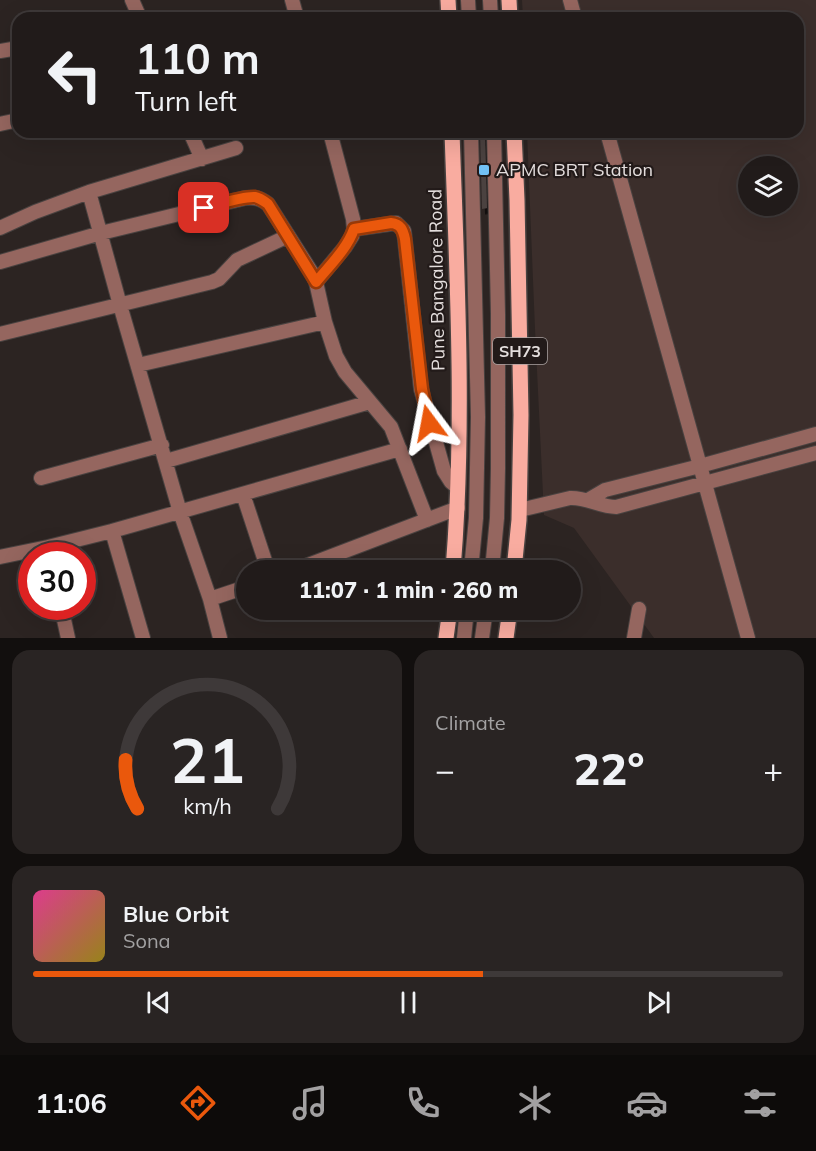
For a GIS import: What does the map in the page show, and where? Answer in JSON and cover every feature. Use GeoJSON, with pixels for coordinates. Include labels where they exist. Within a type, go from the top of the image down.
{"type":"FeatureCollection","features":[{"type":"Feature","properties":{"kind":"main road","name":"Pune Bangalore Road"},"geometry":{"type":"LineString","coordinates":[[452,138],[459,412],[458,508],[454,560]]}},
{"type":"Feature","properties":{"kind":"main road","name":"SH73"},"geometry":{"type":"LineString","coordinates":[[514,138],[521,391],[520,510],[515,560]]}},
{"type":"Feature","properties":{"kind":"main road"},"geometry":{"type":"LineString","coordinates":[[446,638],[448,620]]}},
{"type":"Feature","properties":{"kind":"main road"},"geometry":{"type":"LineString","coordinates":[[506,638],[508,620]]}},
{"type":"Feature","properties":{"kind":"street"},"geometry":{"type":"LineString","coordinates":[[193,138],[202,159]]}},
{"type":"Feature","properties":{"kind":"street"},"geometry":{"type":"LineString","coordinates":[[316,282],[345,247],[354,229],[332,138]]}},
{"type":"Feature","properties":{"kind":"street"},"geometry":{"type":"LineString","coordinates":[[471,138],[478,417],[476,518],[472,560]]}},
{"type":"Feature","properties":{"kind":"street"},"geometry":{"type":"LineString","coordinates":[[493,560],[498,468],[498,314],[494,138]]}},
{"type":"Feature","properties":{"kind":"street"},"geometry":{"type":"LineString","coordinates":[[609,138],[748,638]]}},
{"type":"Feature","properties":{"kind":"street"},"geometry":{"type":"LineString","coordinates":[[0,228],[89,192],[237,148]]}},
{"type":"Feature","properties":{"kind":"street"},"geometry":{"type":"LineString","coordinates":[[89,192],[180,512],[210,599],[220,638]]}},
{"type":"Feature","properties":{"kind":"street"},"geometry":{"type":"LineString","coordinates":[[0,262],[101,233],[246,198],[261,199],[268,204],[316,282],[325,322],[336,356],[345,372],[391,427],[427,520]]}},
{"type":"Feature","properties":{"kind":"street"},"geometry":{"type":"LineString","coordinates":[[354,229],[396,224],[404,231],[422,389],[429,423],[444,471],[450,482],[458,488]]}},
{"type":"Feature","properties":{"kind":"street"},"geometry":{"type":"LineString","coordinates":[[0,334],[212,282],[224,274],[237,260],[288,236]]}},
{"type":"Feature","properties":{"kind":"street"},"geometry":{"type":"LineString","coordinates":[[138,365],[325,322]]}},
{"type":"Feature","properties":{"kind":"street"},"geometry":{"type":"LineString","coordinates":[[166,461],[370,402]]}},
{"type":"Feature","properties":{"kind":"street"},"geometry":{"type":"LineString","coordinates":[[588,500],[605,490],[816,434]]}},
{"type":"Feature","properties":{"kind":"street"},"geometry":{"type":"LineString","coordinates":[[41,478],[162,445]]}},
{"type":"Feature","properties":{"kind":"street"},"geometry":{"type":"LineString","coordinates":[[77,542],[400,449]]}},
{"type":"Feature","properties":{"kind":"street"},"geometry":{"type":"LineString","coordinates":[[520,510],[578,497],[608,507],[616,507],[816,453]]}},
{"type":"Feature","properties":{"kind":"street"},"geometry":{"type":"LineString","coordinates":[[243,494],[265,560]]}},
{"type":"Feature","properties":{"kind":"street"},"geometry":{"type":"LineString","coordinates":[[320,560],[458,508]]}},
{"type":"Feature","properties":{"kind":"street"},"geometry":{"type":"LineString","coordinates":[[112,531],[143,638]]}},
{"type":"Feature","properties":{"kind":"street"},"geometry":{"type":"LineString","coordinates":[[0,557],[18,555]]}},
{"type":"Feature","properties":{"kind":"street"},"geometry":{"type":"LineString","coordinates":[[210,599],[236,590]]}},
{"type":"Feature","properties":{"kind":"street"},"geometry":{"type":"LineString","coordinates":[[633,638],[639,609]]}},
{"type":"Feature","properties":{"kind":"street"},"geometry":{"type":"LineString","coordinates":[[64,620],[68,638]]}},
{"type":"Feature","properties":{"kind":"street"},"geometry":{"type":"LineString","coordinates":[[464,638],[466,620]]}},
{"type":"Feature","properties":{"kind":"street"},"geometry":{"type":"LineString","coordinates":[[482,638],[484,620]]}},
{"type":"Feature","properties":{"kind":"shaded area"},"geometry":{"type":"Polygon","coordinates":[[[522,0],[816,0],[816,638],[654,638],[574,528],[544,515],[527,138],[804,138],[804,12],[523,12],[522,0]]]}},
{"type":"Feature","properties":{"kind":"building"},"geometry":{"type":"Polygon","coordinates":[[[480,138],[485,138],[487,208],[482,209],[480,138]]]}},
{"type":"Feature","properties":{"kind":"place","name":"APMC BRT Station"},"geometry":{"type":"Point","coordinates":[484,170]}},
{"type":"Feature","properties":{"kind":"route"},"geometry":{"type":"LineString","coordinates":[[204,208],[246,198],[261,199],[268,204],[316,282],[345,247],[354,229],[391,223],[400,226],[404,231],[422,389],[429,423]]}}]}
